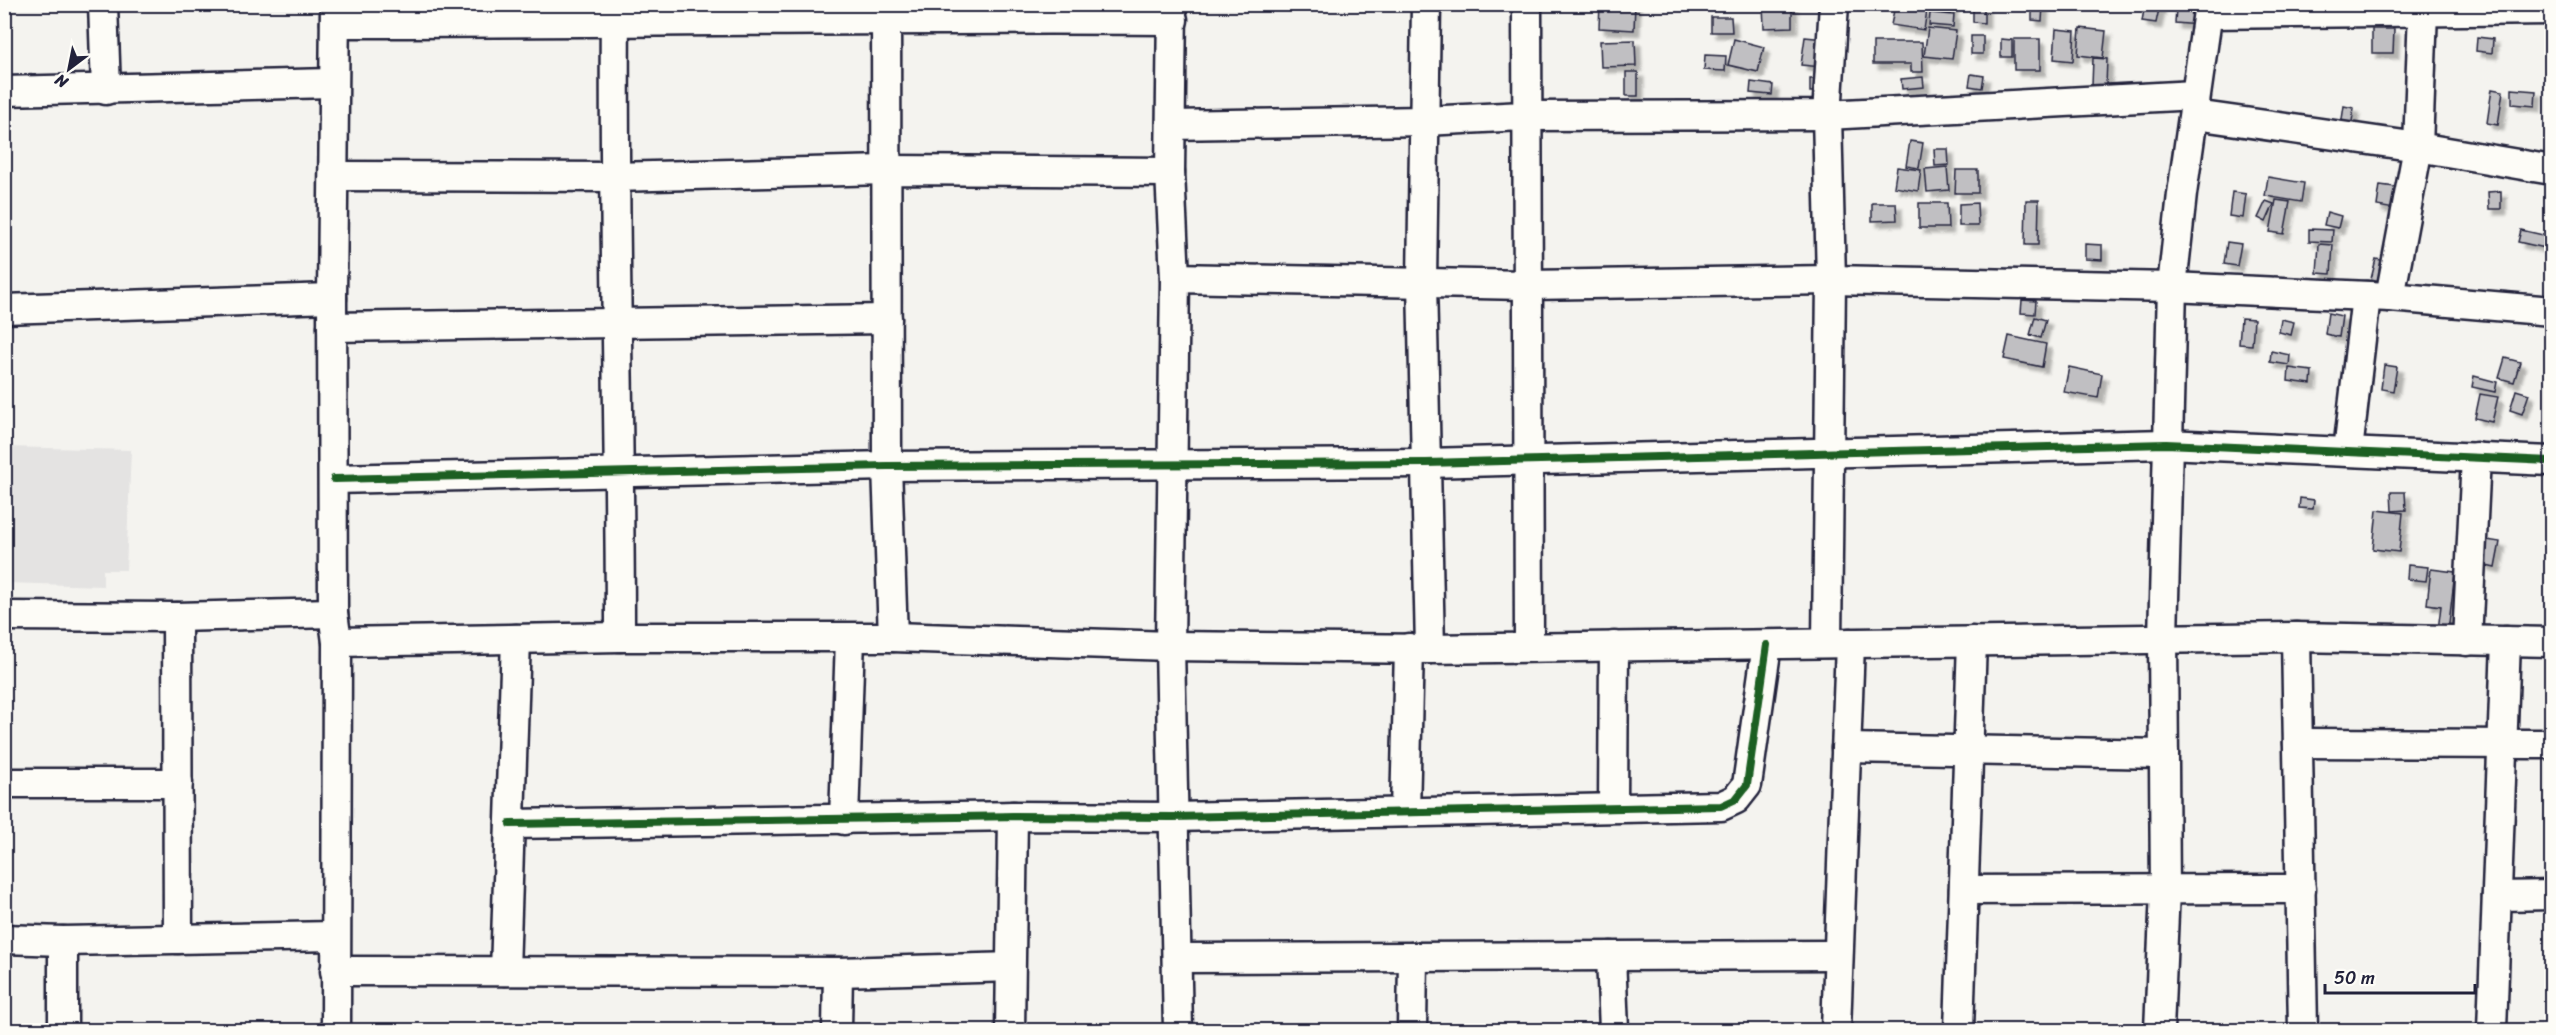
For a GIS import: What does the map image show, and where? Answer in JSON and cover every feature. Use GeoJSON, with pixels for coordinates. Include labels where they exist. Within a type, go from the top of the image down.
{"type":"FeatureCollection","features":[{"type":"Feature","properties":{"kind":"street"},"geometry":{"type":"LineString","coordinates":[[103,4],[106,90]]}},
{"type":"Feature","properties":{"kind":"street"},"geometry":{"type":"LineString","coordinates":[[1405,812],[1419,648],[1426,463],[1422,282],[1426,4]]}},
{"type":"Feature","properties":{"kind":"street"},"geometry":{"type":"LineString","coordinates":[[1527,4],[1525,116],[1530,285],[1529,646]]}},
{"type":"Feature","properties":{"kind":"street"},"geometry":{"type":"LineString","coordinates":[[1834,4],[1827,115],[1831,280],[1828,452],[1846,748],[1836,1030]]}},
{"type":"Feature","properties":{"kind":"street"},"geometry":{"type":"LineString","coordinates":[[2159,1030],[2165,890],[2163,638],[2166,444],[2172,287],[2182,194],[2208,10],[2552,10]]}},
{"type":"Feature","properties":{"kind":"street"},"geometry":{"type":"LineString","coordinates":[[2348,451],[2378,297],[2418,147],[2423,10]]}},
{"type":"Feature","properties":{"kind":"street"},"geometry":{"type":"LineString","coordinates":[[886,11],[887,466],[893,637]]}},
{"type":"Feature","properties":{"kind":"street"},"geometry":{"type":"LineString","coordinates":[[336,1030],[337,642],[333,613],[332,327],[335,176],[332,83],[335,14],[886,11],[1172,12],[1170,172],[1175,278],[1170,646],[1178,1030]]}},
{"type":"Feature","properties":{"kind":"street"},"geometry":{"type":"LineString","coordinates":[[615,14],[614,177],[620,472],[620,637]]}},
{"type":"Feature","properties":{"kind":"street"},"geometry":{"type":"LineString","coordinates":[[4,91],[332,83]]}},
{"type":"Feature","properties":{"kind":"street"},"geometry":{"type":"LineString","coordinates":[[1171,125],[1425,121],[1525,116],[1827,115],[2195,105],[2552,170]]}},
{"type":"Feature","properties":{"kind":"street"},"geometry":{"type":"LineString","coordinates":[[335,176],[614,177],[886,170],[1170,172]]}},
{"type":"Feature","properties":{"kind":"street"},"geometry":{"type":"LineString","coordinates":[[1175,278],[1530,285],[1831,280],[2172,287],[2378,297],[2552,311]]}},
{"type":"Feature","properties":{"kind":"street"},"geometry":{"type":"LineString","coordinates":[[4,309],[332,298]]}},
{"type":"Feature","properties":{"kind":"street"},"geometry":{"type":"LineString","coordinates":[[332,327],[886,319]]}},
{"type":"Feature","properties":{"kind":"street"},"geometry":{"type":"LineString","coordinates":[[334,479],[887,466],[1426,463],[2166,444],[2552,461]]}},
{"type":"Feature","properties":{"kind":"street"},"geometry":{"type":"LineString","coordinates":[[2467,641],[2476,457]]}},
{"type":"Feature","properties":{"kind":"street"},"geometry":{"type":"LineString","coordinates":[[4,616],[177,617],[333,613]]}},
{"type":"Feature","properties":{"kind":"street"},"geometry":{"type":"LineString","coordinates":[[177,617],[178,939]]}},
{"type":"Feature","properties":{"kind":"street"},"geometry":{"type":"LineString","coordinates":[[337,642],[620,637],[893,637],[1170,646],[1419,648],[2296,637],[2552,642]]}},
{"type":"Feature","properties":{"kind":"street"},"geometry":{"type":"LineString","coordinates":[[2296,637],[2303,1030]]}},
{"type":"Feature","properties":{"kind":"street"},"geometry":{"type":"LineString","coordinates":[[844,820],[850,638]]}},
{"type":"Feature","properties":{"kind":"street"},"geometry":{"type":"LineString","coordinates":[[505,971],[516,639]]}},
{"type":"Feature","properties":{"kind":"street"},"geometry":{"type":"LineString","coordinates":[[1959,1030],[1972,641]]}},
{"type":"Feature","properties":{"kind":"street"},"geometry":{"type":"LineString","coordinates":[[2492,1030],[2506,641]]}},
{"type":"Feature","properties":{"kind":"street"},"geometry":{"type":"LineString","coordinates":[[510,824],[1013,816],[1173,817],[1613,807],[1722,807],[1736,799],[1747,785],[1767,645]]}},
{"type":"Feature","properties":{"kind":"street"},"geometry":{"type":"LineString","coordinates":[[1613,807],[1614,646]]}},
{"type":"Feature","properties":{"kind":"street"},"geometry":{"type":"LineString","coordinates":[[2298,743],[2552,744]]}},
{"type":"Feature","properties":{"kind":"street"},"geometry":{"type":"LineString","coordinates":[[1846,748],[2164,754]]}},
{"type":"Feature","properties":{"kind":"street"},"geometry":{"type":"LineString","coordinates":[[4,783],[178,783]]}},
{"type":"Feature","properties":{"kind":"street"},"geometry":{"type":"LineString","coordinates":[[1010,1030],[1013,816]]}},
{"type":"Feature","properties":{"kind":"street"},"geometry":{"type":"LineString","coordinates":[[1964,890],[2301,890]]}},
{"type":"Feature","properties":{"kind":"street"},"geometry":{"type":"LineString","coordinates":[[2497,896],[2552,895]]}},
{"type":"Feature","properties":{"kind":"street"},"geometry":{"type":"LineString","coordinates":[[4,939],[63,941],[335,936]]}},
{"type":"Feature","properties":{"kind":"street"},"geometry":{"type":"LineString","coordinates":[[63,941],[63,1030]]}},
{"type":"Feature","properties":{"kind":"street"},"geometry":{"type":"LineString","coordinates":[[1177,958],[1838,955]]}},
{"type":"Feature","properties":{"kind":"street"},"geometry":{"type":"LineString","coordinates":[[1611,956],[1614,1030]]}},
{"type":"Feature","properties":{"kind":"street"},"geometry":{"type":"LineString","coordinates":[[1412,1030],[1413,957]]}},
{"type":"Feature","properties":{"kind":"street"},"geometry":{"type":"LineString","coordinates":[[335,971],[838,972],[1010,967]]}},
{"type":"Feature","properties":{"kind":"street"},"geometry":{"type":"LineString","coordinates":[[837,1030],[838,972]]}},
{"type":"Feature","properties":{"kind":"shaded area"},"geometry":{"type":"Polygon","coordinates":[[[5,447],[131,450],[126,570],[103,570],[103,586],[5,583],[5,447]]]}},
{"type":"Feature","properties":{"kind":"building"},"geometry":{"type":"Polygon","coordinates":[[[1600,4],[1635,4],[1634,30],[1599,28],[1600,4]]]}},
{"type":"Feature","properties":{"kind":"building"},"geometry":{"type":"Polygon","coordinates":[[[1763,4],[1792,4],[1792,27],[1764,28],[1763,4]]]}},
{"type":"Feature","properties":{"kind":"building"},"geometry":{"type":"Polygon","coordinates":[[[1939,4],[1953,4],[1951,14],[1937,11],[1939,4]]]}},
{"type":"Feature","properties":{"kind":"building"},"geometry":{"type":"Polygon","coordinates":[[[2145,4],[2160,4],[2156,23],[2142,21],[2145,4]]]}},
{"type":"Feature","properties":{"kind":"building"},"geometry":{"type":"Polygon","coordinates":[[[1895,5],[1927,10],[1924,30],[1891,25],[1895,5]]]}},
{"type":"Feature","properties":{"kind":"building"},"geometry":{"type":"Polygon","coordinates":[[[2032,5],[2043,6],[2042,21],[2032,20],[2032,5]]]}},
{"type":"Feature","properties":{"kind":"building"},"geometry":{"type":"Polygon","coordinates":[[[1973,6],[1984,6],[1984,23],[1973,22],[1973,6]]]}},
{"type":"Feature","properties":{"kind":"building"},"geometry":{"type":"Polygon","coordinates":[[[2176,8],[2202,11],[2200,25],[2175,23],[2176,8]]]}},
{"type":"Feature","properties":{"kind":"building"},"geometry":{"type":"Polygon","coordinates":[[[1930,13],[1954,15],[1953,27],[1929,25],[1930,13]]]}},
{"type":"Feature","properties":{"kind":"building"},"geometry":{"type":"Polygon","coordinates":[[[1711,17],[1731,17],[1732,32],[1711,32],[1711,17]]]}},
{"type":"Feature","properties":{"kind":"building"},"geometry":{"type":"Polygon","coordinates":[[[1928,28],[1956,31],[1952,59],[1924,56],[1928,28]]]}},
{"type":"Feature","properties":{"kind":"building"},"geometry":{"type":"Polygon","coordinates":[[[2080,28],[2106,31],[2103,58],[2078,55],[2080,28]]]}},
{"type":"Feature","properties":{"kind":"building"},"geometry":{"type":"Polygon","coordinates":[[[2056,29],[2075,31],[2073,61],[2054,59],[2056,29]]]}},
{"type":"Feature","properties":{"kind":"building"},"geometry":{"type":"Polygon","coordinates":[[[2372,29],[2394,29],[2393,53],[2372,53],[2372,29]]]}},
{"type":"Feature","properties":{"kind":"building"},"geometry":{"type":"Polygon","coordinates":[[[1971,36],[1983,36],[1983,54],[1971,54],[1971,36]]]}},
{"type":"Feature","properties":{"kind":"building"},"geometry":{"type":"Polygon","coordinates":[[[1805,37],[1825,39],[1822,67],[1801,65],[1805,37]]]}},
{"type":"Feature","properties":{"kind":"building"},"geometry":{"type":"Polygon","coordinates":[[[2477,37],[2493,39],[2492,53],[2476,51],[2477,37]]]}},
{"type":"Feature","properties":{"kind":"building"},"geometry":{"type":"Polygon","coordinates":[[[1734,39],[1764,47],[1758,72],[1728,65],[1734,39]]]}},
{"type":"Feature","properties":{"kind":"building"},"geometry":{"type":"Polygon","coordinates":[[[2001,39],[2012,40],[2012,57],[2001,57],[2001,39]]]}},
{"type":"Feature","properties":{"kind":"building"},"geometry":{"type":"Polygon","coordinates":[[[2014,39],[2040,39],[2040,70],[2014,70],[2014,39]]]}},
{"type":"Feature","properties":{"kind":"building"},"geometry":{"type":"Polygon","coordinates":[[[1635,40],[1636,66],[1601,67],[1600,41],[1635,40]]]}},
{"type":"Feature","properties":{"kind":"building"},"geometry":{"type":"Polygon","coordinates":[[[1873,42],[1922,42],[1923,72],[1911,72],[1911,64],[1873,64],[1873,42]]]}},
{"type":"Feature","properties":{"kind":"building"},"geometry":{"type":"Polygon","coordinates":[[[1705,55],[1726,56],[1725,71],[1704,70],[1705,55]]]}},
{"type":"Feature","properties":{"kind":"building"},"geometry":{"type":"Polygon","coordinates":[[[2093,58],[2107,59],[2106,86],[2092,86],[2093,58]]]}},
{"type":"Feature","properties":{"kind":"building"},"geometry":{"type":"Polygon","coordinates":[[[1626,72],[1638,72],[1638,96],[1626,96],[1626,72]]]}},
{"type":"Feature","properties":{"kind":"building"},"geometry":{"type":"Polygon","coordinates":[[[1971,74],[1984,76],[1982,88],[1969,86],[1971,74]]]}},
{"type":"Feature","properties":{"kind":"building"},"geometry":{"type":"Polygon","coordinates":[[[1923,77],[1924,87],[1902,89],[1901,79],[1923,77]]]}},
{"type":"Feature","properties":{"kind":"building"},"geometry":{"type":"Polygon","coordinates":[[[1810,79],[1825,79],[1824,92],[1810,92],[1810,79]]]}},
{"type":"Feature","properties":{"kind":"building"},"geometry":{"type":"Polygon","coordinates":[[[1751,82],[1773,85],[1772,95],[1750,93],[1751,82]]]}},
{"type":"Feature","properties":{"kind":"building"},"geometry":{"type":"Polygon","coordinates":[[[2492,89],[2503,91],[2498,125],[2487,123],[2492,89]]]}},
{"type":"Feature","properties":{"kind":"building"},"geometry":{"type":"Polygon","coordinates":[[[2512,89],[2536,91],[2535,106],[2512,104],[2512,89]]]}},
{"type":"Feature","properties":{"kind":"building"},"geometry":{"type":"Polygon","coordinates":[[[2344,106],[2354,108],[2351,128],[2341,126],[2344,106]]]}},
{"type":"Feature","properties":{"kind":"building"},"geometry":{"type":"Polygon","coordinates":[[[1910,141],[1923,143],[1919,168],[1906,166],[1910,141]]]}},
{"type":"Feature","properties":{"kind":"building"},"geometry":{"type":"Polygon","coordinates":[[[1934,149],[1948,149],[1949,165],[1935,166],[1934,149]]]}},
{"type":"Feature","properties":{"kind":"building"},"geometry":{"type":"Polygon","coordinates":[[[1897,167],[1921,170],[1918,191],[1894,187],[1897,167]]]}},
{"type":"Feature","properties":{"kind":"building"},"geometry":{"type":"Polygon","coordinates":[[[1947,167],[1949,190],[1927,192],[1925,169],[1947,167]]]}},
{"type":"Feature","properties":{"kind":"building"},"geometry":{"type":"Polygon","coordinates":[[[1956,170],[1978,170],[1978,193],[1955,193],[1956,170]]]}},
{"type":"Feature","properties":{"kind":"building"},"geometry":{"type":"Polygon","coordinates":[[[2268,177],[2304,183],[2301,202],[2265,196],[2268,177]]]}},
{"type":"Feature","properties":{"kind":"building"},"geometry":{"type":"Polygon","coordinates":[[[2380,185],[2403,188],[2400,210],[2377,206],[2380,185]]]}},
{"type":"Feature","properties":{"kind":"building"},"geometry":{"type":"Polygon","coordinates":[[[2501,191],[2501,209],[2489,209],[2488,192],[2501,191]]]}},
{"type":"Feature","properties":{"kind":"building"},"geometry":{"type":"Polygon","coordinates":[[[2232,192],[2246,194],[2243,218],[2229,216],[2232,192]]]}},
{"type":"Feature","properties":{"kind":"building"},"geometry":{"type":"Polygon","coordinates":[[[2026,200],[2039,200],[2038,245],[2025,245],[2026,200]]]}},
{"type":"Feature","properties":{"kind":"building"},"geometry":{"type":"Polygon","coordinates":[[[2276,200],[2290,202],[2284,234],[2270,232],[2276,200]]]}},
{"type":"Feature","properties":{"kind":"building"},"geometry":{"type":"Polygon","coordinates":[[[2266,201],[2274,204],[2266,222],[2258,218],[2266,201]]]}},
{"type":"Feature","properties":{"kind":"building"},"geometry":{"type":"Polygon","coordinates":[[[1872,203],[1896,203],[1897,220],[1872,221],[1872,203]]]}},
{"type":"Feature","properties":{"kind":"building"},"geometry":{"type":"Polygon","coordinates":[[[1919,203],[1947,203],[1948,228],[1919,228],[1919,203]]]}},
{"type":"Feature","properties":{"kind":"building"},"geometry":{"type":"Polygon","coordinates":[[[1977,203],[1978,226],[1959,226],[1959,204],[1977,203]]]}},
{"type":"Feature","properties":{"kind":"building"},"geometry":{"type":"Polygon","coordinates":[[[2327,212],[2341,216],[2338,228],[2324,225],[2327,212]]]}},
{"type":"Feature","properties":{"kind":"building"},"geometry":{"type":"Polygon","coordinates":[[[2309,229],[2333,230],[2332,242],[2309,241],[2309,229]]]}},
{"type":"Feature","properties":{"kind":"building"},"geometry":{"type":"Polygon","coordinates":[[[2521,230],[2552,237],[2550,249],[2518,242],[2521,230]]]}},
{"type":"Feature","properties":{"kind":"building"},"geometry":{"type":"Polygon","coordinates":[[[2227,242],[2241,244],[2237,266],[2224,264],[2227,242]]]}},
{"type":"Feature","properties":{"kind":"building"},"geometry":{"type":"Polygon","coordinates":[[[2085,244],[2102,245],[2102,260],[2085,259],[2085,244]]]}},
{"type":"Feature","properties":{"kind":"building"},"geometry":{"type":"Polygon","coordinates":[[[2319,244],[2333,245],[2331,274],[2317,273],[2319,244]]]}},
{"type":"Feature","properties":{"kind":"building"},"geometry":{"type":"Polygon","coordinates":[[[2376,259],[2391,262],[2385,282],[2371,279],[2376,259]]]}},
{"type":"Feature","properties":{"kind":"building"},"geometry":{"type":"Polygon","coordinates":[[[2022,300],[2036,301],[2035,314],[2021,313],[2022,300]]]}},
{"type":"Feature","properties":{"kind":"building"},"geometry":{"type":"Polygon","coordinates":[[[2328,313],[2342,316],[2339,337],[2325,334],[2328,313]]]}},
{"type":"Feature","properties":{"kind":"building"},"geometry":{"type":"Polygon","coordinates":[[[2035,317],[2046,320],[2041,338],[2030,335],[2035,317]]]}},
{"type":"Feature","properties":{"kind":"building"},"geometry":{"type":"Polygon","coordinates":[[[2241,318],[2254,319],[2252,345],[2239,344],[2241,318]]]}},
{"type":"Feature","properties":{"kind":"building"},"geometry":{"type":"Polygon","coordinates":[[[2281,319],[2294,322],[2291,335],[2279,332],[2281,319]]]}},
{"type":"Feature","properties":{"kind":"building"},"geometry":{"type":"Polygon","coordinates":[[[2009,336],[2046,344],[2042,367],[2004,359],[2009,336]]]}},
{"type":"Feature","properties":{"kind":"building"},"geometry":{"type":"Polygon","coordinates":[[[2271,351],[2290,355],[2289,365],[2270,362],[2271,351]]]}},
{"type":"Feature","properties":{"kind":"building"},"geometry":{"type":"Polygon","coordinates":[[[2505,358],[2520,362],[2514,382],[2499,378],[2505,358]]]}},
{"type":"Feature","properties":{"kind":"building"},"geometry":{"type":"Polygon","coordinates":[[[2384,365],[2397,367],[2393,391],[2381,389],[2384,365]]]}},
{"type":"Feature","properties":{"kind":"building"},"geometry":{"type":"Polygon","coordinates":[[[2069,367],[2102,374],[2098,398],[2064,392],[2069,367]]]}},
{"type":"Feature","properties":{"kind":"building"},"geometry":{"type":"Polygon","coordinates":[[[2289,368],[2312,371],[2311,384],[2288,381],[2289,368]]]}},
{"type":"Feature","properties":{"kind":"building"},"geometry":{"type":"Polygon","coordinates":[[[2474,376],[2497,382],[2495,392],[2472,387],[2474,376]]]}},
{"type":"Feature","properties":{"kind":"building"},"geometry":{"type":"Polygon","coordinates":[[[2516,390],[2529,394],[2522,414],[2510,410],[2516,390]]]}},
{"type":"Feature","properties":{"kind":"building"},"geometry":{"type":"Polygon","coordinates":[[[2480,394],[2498,397],[2492,422],[2475,418],[2480,394]]]}},
{"type":"Feature","properties":{"kind":"building"},"geometry":{"type":"Polygon","coordinates":[[[2391,492],[2405,492],[2406,510],[2392,511],[2391,492]]]}},
{"type":"Feature","properties":{"kind":"building"},"geometry":{"type":"Polygon","coordinates":[[[2300,498],[2314,500],[2313,509],[2299,508],[2300,498]]]}},
{"type":"Feature","properties":{"kind":"building"},"geometry":{"type":"Polygon","coordinates":[[[2377,510],[2403,513],[2399,552],[2373,549],[2377,510]]]}},
{"type":"Feature","properties":{"kind":"building"},"geometry":{"type":"Polygon","coordinates":[[[2487,540],[2500,542],[2495,568],[2482,565],[2487,540]]]}},
{"type":"Feature","properties":{"kind":"building"},"geometry":{"type":"Polygon","coordinates":[[[2408,565],[2428,567],[2426,581],[2407,579],[2408,565]]]}},
{"type":"Feature","properties":{"kind":"building"},"geometry":{"type":"Polygon","coordinates":[[[2431,569],[2455,572],[2447,640],[2437,638],[2441,606],[2427,604],[2431,569]]]}},
{"type":"Feature","properties":{"kind":"cycle path"},"geometry":{"type":"LineString","coordinates":[[334,479],[887,466],[1426,463],[2166,444],[2552,461]]}},
{"type":"Feature","properties":{"kind":"cycle path"},"geometry":{"type":"LineString","coordinates":[[510,824],[1013,816],[1173,817],[1721,806],[1736,799],[1747,785],[1767,645]]}}]}
